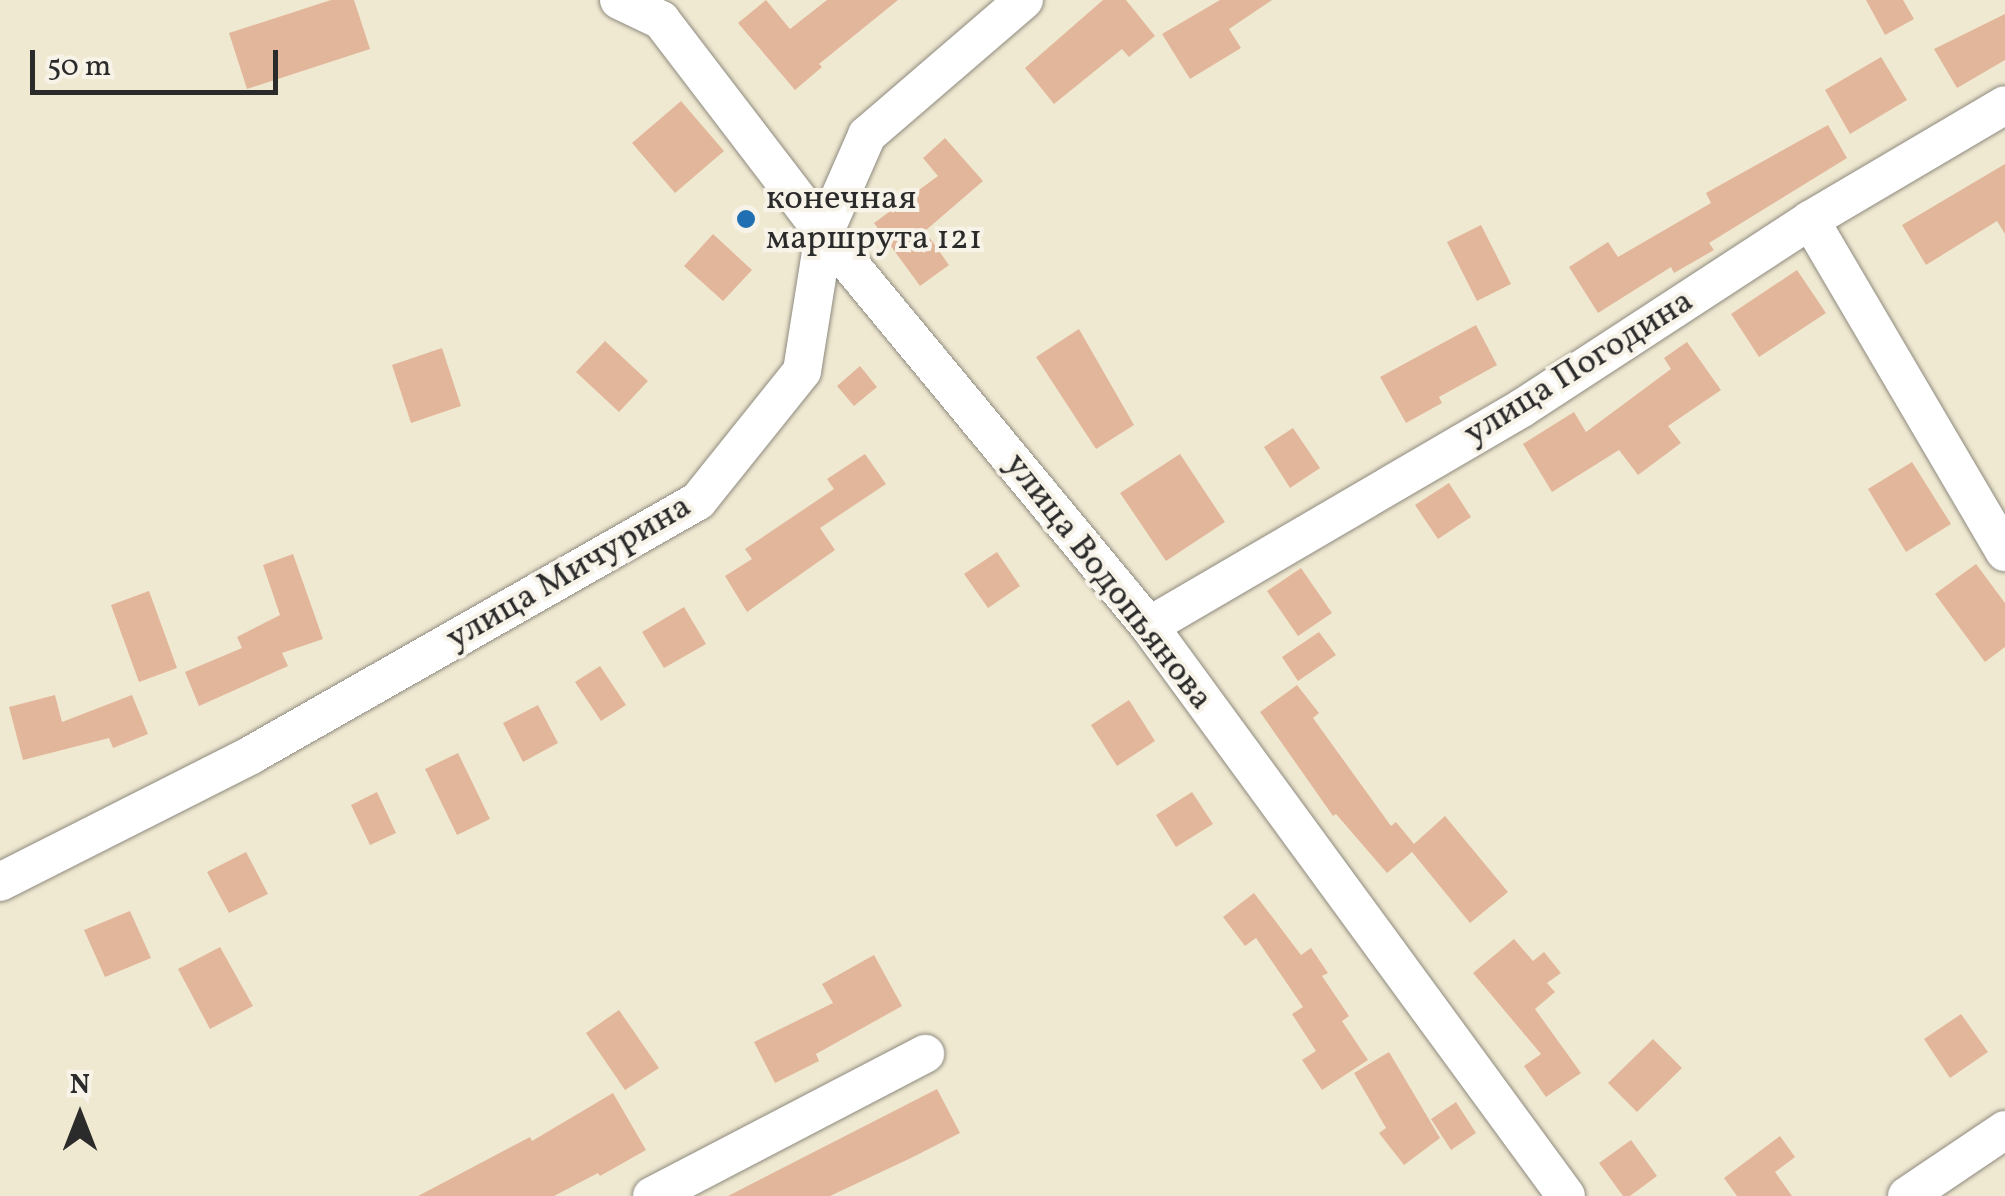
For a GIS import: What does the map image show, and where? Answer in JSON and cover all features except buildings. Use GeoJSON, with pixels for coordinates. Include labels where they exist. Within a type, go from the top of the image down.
{"type":"FeatureCollection","features":[{"type":"Feature","properties":{"kind":"street","name":"улица Водопьянова"},"geometry":{"type":"LineString","coordinates":[[619,0],[661,20],[824,233],[1149,626],[1566,1196]]}},
{"type":"Feature","properties":{"kind":"street","name":"улица Мичурина"},"geometry":{"type":"LineString","coordinates":[[0,882],[251,755],[698,501],[802,371],[824,233],[868,135],[1024,0]]}},
{"type":"Feature","properties":{"kind":"street","name":"улица Погодина"},"geometry":{"type":"LineString","coordinates":[[1149,626],[1522,408],[1810,220],[2005,106]]}},
{"type":"Feature","properties":{"kind":"street"},"geometry":{"type":"LineString","coordinates":[[1810,220],[2005,552]]}},
{"type":"Feature","properties":{"kind":"street"},"geometry":{"type":"LineString","coordinates":[[652,1196],[925,1054]]}},
{"type":"Feature","properties":{"kind":"street"},"geometry":{"type":"LineString","coordinates":[[1907,1196],[2005,1130]]}},
{"type":"Feature","properties":{"kind":"place","name":"конечная маршрута 121"},"geometry":{"type":"Point","coordinates":[746,219]}}]}
